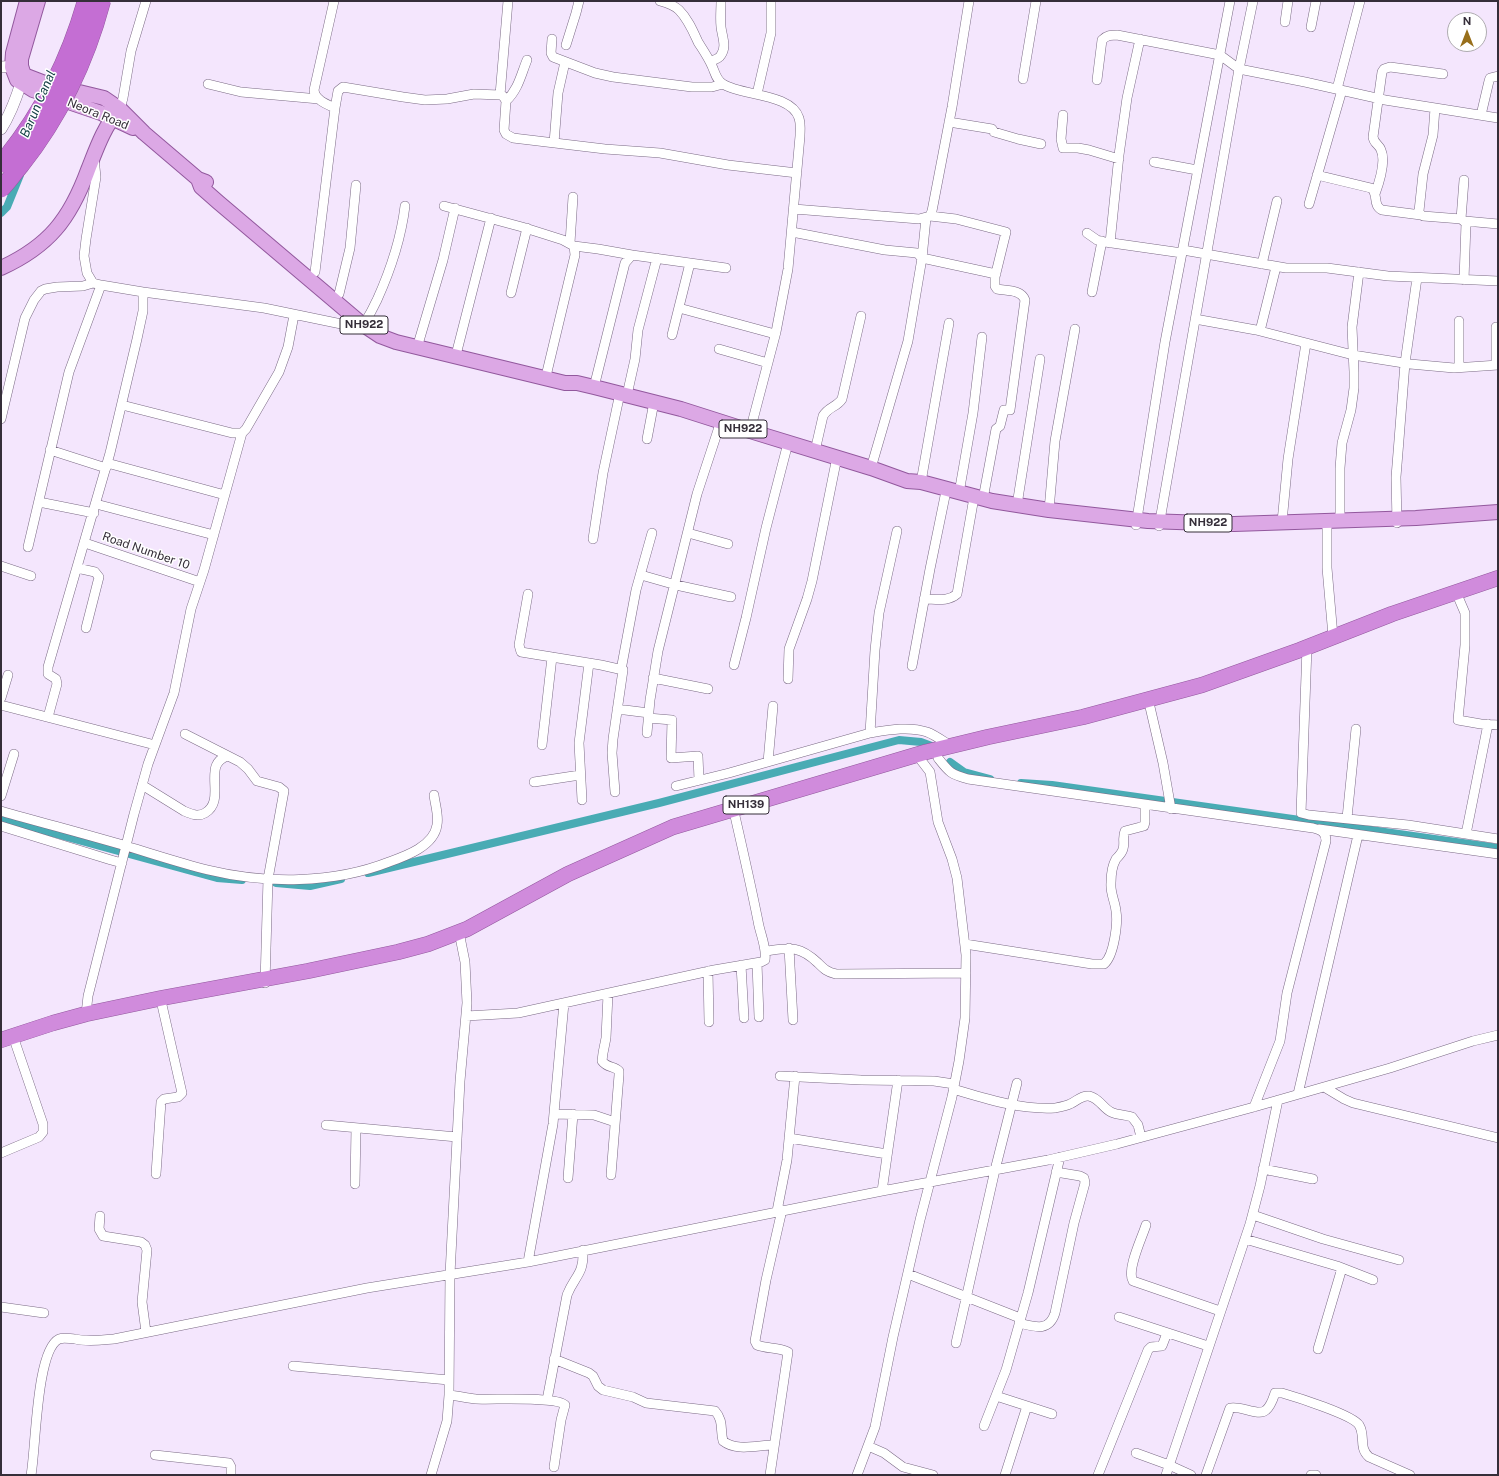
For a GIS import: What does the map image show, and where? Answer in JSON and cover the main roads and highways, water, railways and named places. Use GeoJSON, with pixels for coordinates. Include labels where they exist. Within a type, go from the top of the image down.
{"type":"FeatureCollection","features":[{"type":"Feature","properties":{"kind":"highway"},"geometry":{"type":"LineString","coordinates":[[1,164],[30,125],[59,74],[73,41],[86,1]]}},
{"type":"Feature","properties":{"kind":"highway"},"geometry":{"type":"LineString","coordinates":[[1,189],[40,140],[55,116],[85,55],[102,1]]}},
{"type":"Feature","properties":{"kind":"highway","name":"NH139"},"geometry":{"type":"LineString","coordinates":[[1306,651],[1333,636],[1498,578]]}},
{"type":"Feature","properties":{"kind":"highway","name":"NH139"},"geometry":{"type":"LineString","coordinates":[[460,936],[488,918],[568,874],[673,827],[920,758],[938,758],[1150,707],[1177,695],[1498,585]]}},
{"type":"Feature","properties":{"kind":"highway","name":"NH139"},"geometry":{"type":"LineString","coordinates":[[6,1043],[52,1023],[86,1014],[162,998],[397,959],[432,950],[574,880],[636,852],[695,828],[920,758],[951,746],[1177,695]]}},
{"type":"Feature","properties":{"kind":"highway","name":"NH139"},"geometry":{"type":"LineString","coordinates":[[6,1043],[71,1025],[265,982]]}},
{"type":"Feature","properties":{"kind":"main road"},"geometry":{"type":"LineString","coordinates":[[11,66],[27,1]]}},
{"type":"Feature","properties":{"kind":"main road"},"geometry":{"type":"LineString","coordinates":[[11,66],[38,1]]}},
{"type":"Feature","properties":{"kind":"main road"},"geometry":{"type":"LineString","coordinates":[[1,268],[39,246],[64,220],[78,196],[111,113],[104,98],[47,89],[24,76],[11,66]]}},
{"type":"Feature","properties":{"kind":"main road","name":"Neora Road"},"geometry":{"type":"LineString","coordinates":[[11,66],[17,80],[33,90],[47,89],[111,113],[144,133],[198,179]]}},
{"type":"Feature","properties":{"kind":"main road"},"geometry":{"type":"LineString","coordinates":[[198,179],[206,182],[315,272],[339,294],[364,321],[399,337],[547,372],[566,377],[577,383]]}},
{"type":"Feature","properties":{"kind":"main road","name":"NH922"},"geometry":{"type":"LineString","coordinates":[[198,179],[201,186],[218,202],[364,321],[380,336],[396,342],[565,383],[577,383],[654,402],[721,421],[914,481],[959,493],[978,501],[1137,523]]}},
{"type":"Feature","properties":{"kind":"main road"},"geometry":{"type":"LineString","coordinates":[[914,481],[918,488],[945,496],[978,501],[991,508],[1048,517],[1234,530],[1333,523],[1498,518]]}},
{"type":"Feature","properties":{"kind":"main road"},"geometry":{"type":"LineString","coordinates":[[1397,521],[1498,512]]}},
{"type":"Feature","properties":{"kind":"main road","name":"NH922"},"geometry":{"type":"LineString","coordinates":[[1159,524],[1234,524],[1282,522],[1333,523]]}},
{"type":"Feature","properties":{"kind":"waterway","name":"Barun Canal"},"geometry":{"type":"LineString","coordinates":[[1,213],[7,207],[20,175]]}},
{"type":"Feature","properties":{"kind":"waterway"},"geometry":{"type":"LineString","coordinates":[[368,873],[659,803],[899,740],[921,742],[937,748]]}},
{"type":"Feature","properties":{"kind":"waterway"},"geometry":{"type":"LineString","coordinates":[[950,762],[964,772],[990,779]]}},
{"type":"Feature","properties":{"kind":"waterway"},"geometry":{"type":"LineString","coordinates":[[1021,783],[1052,785],[1498,848]]}},
{"type":"Feature","properties":{"kind":"waterway"},"geometry":{"type":"LineString","coordinates":[[1,819],[217,878],[242,880]]}},
{"type":"Feature","properties":{"kind":"waterway"},"geometry":{"type":"LineString","coordinates":[[276,883],[310,886],[341,879]]}}]}
